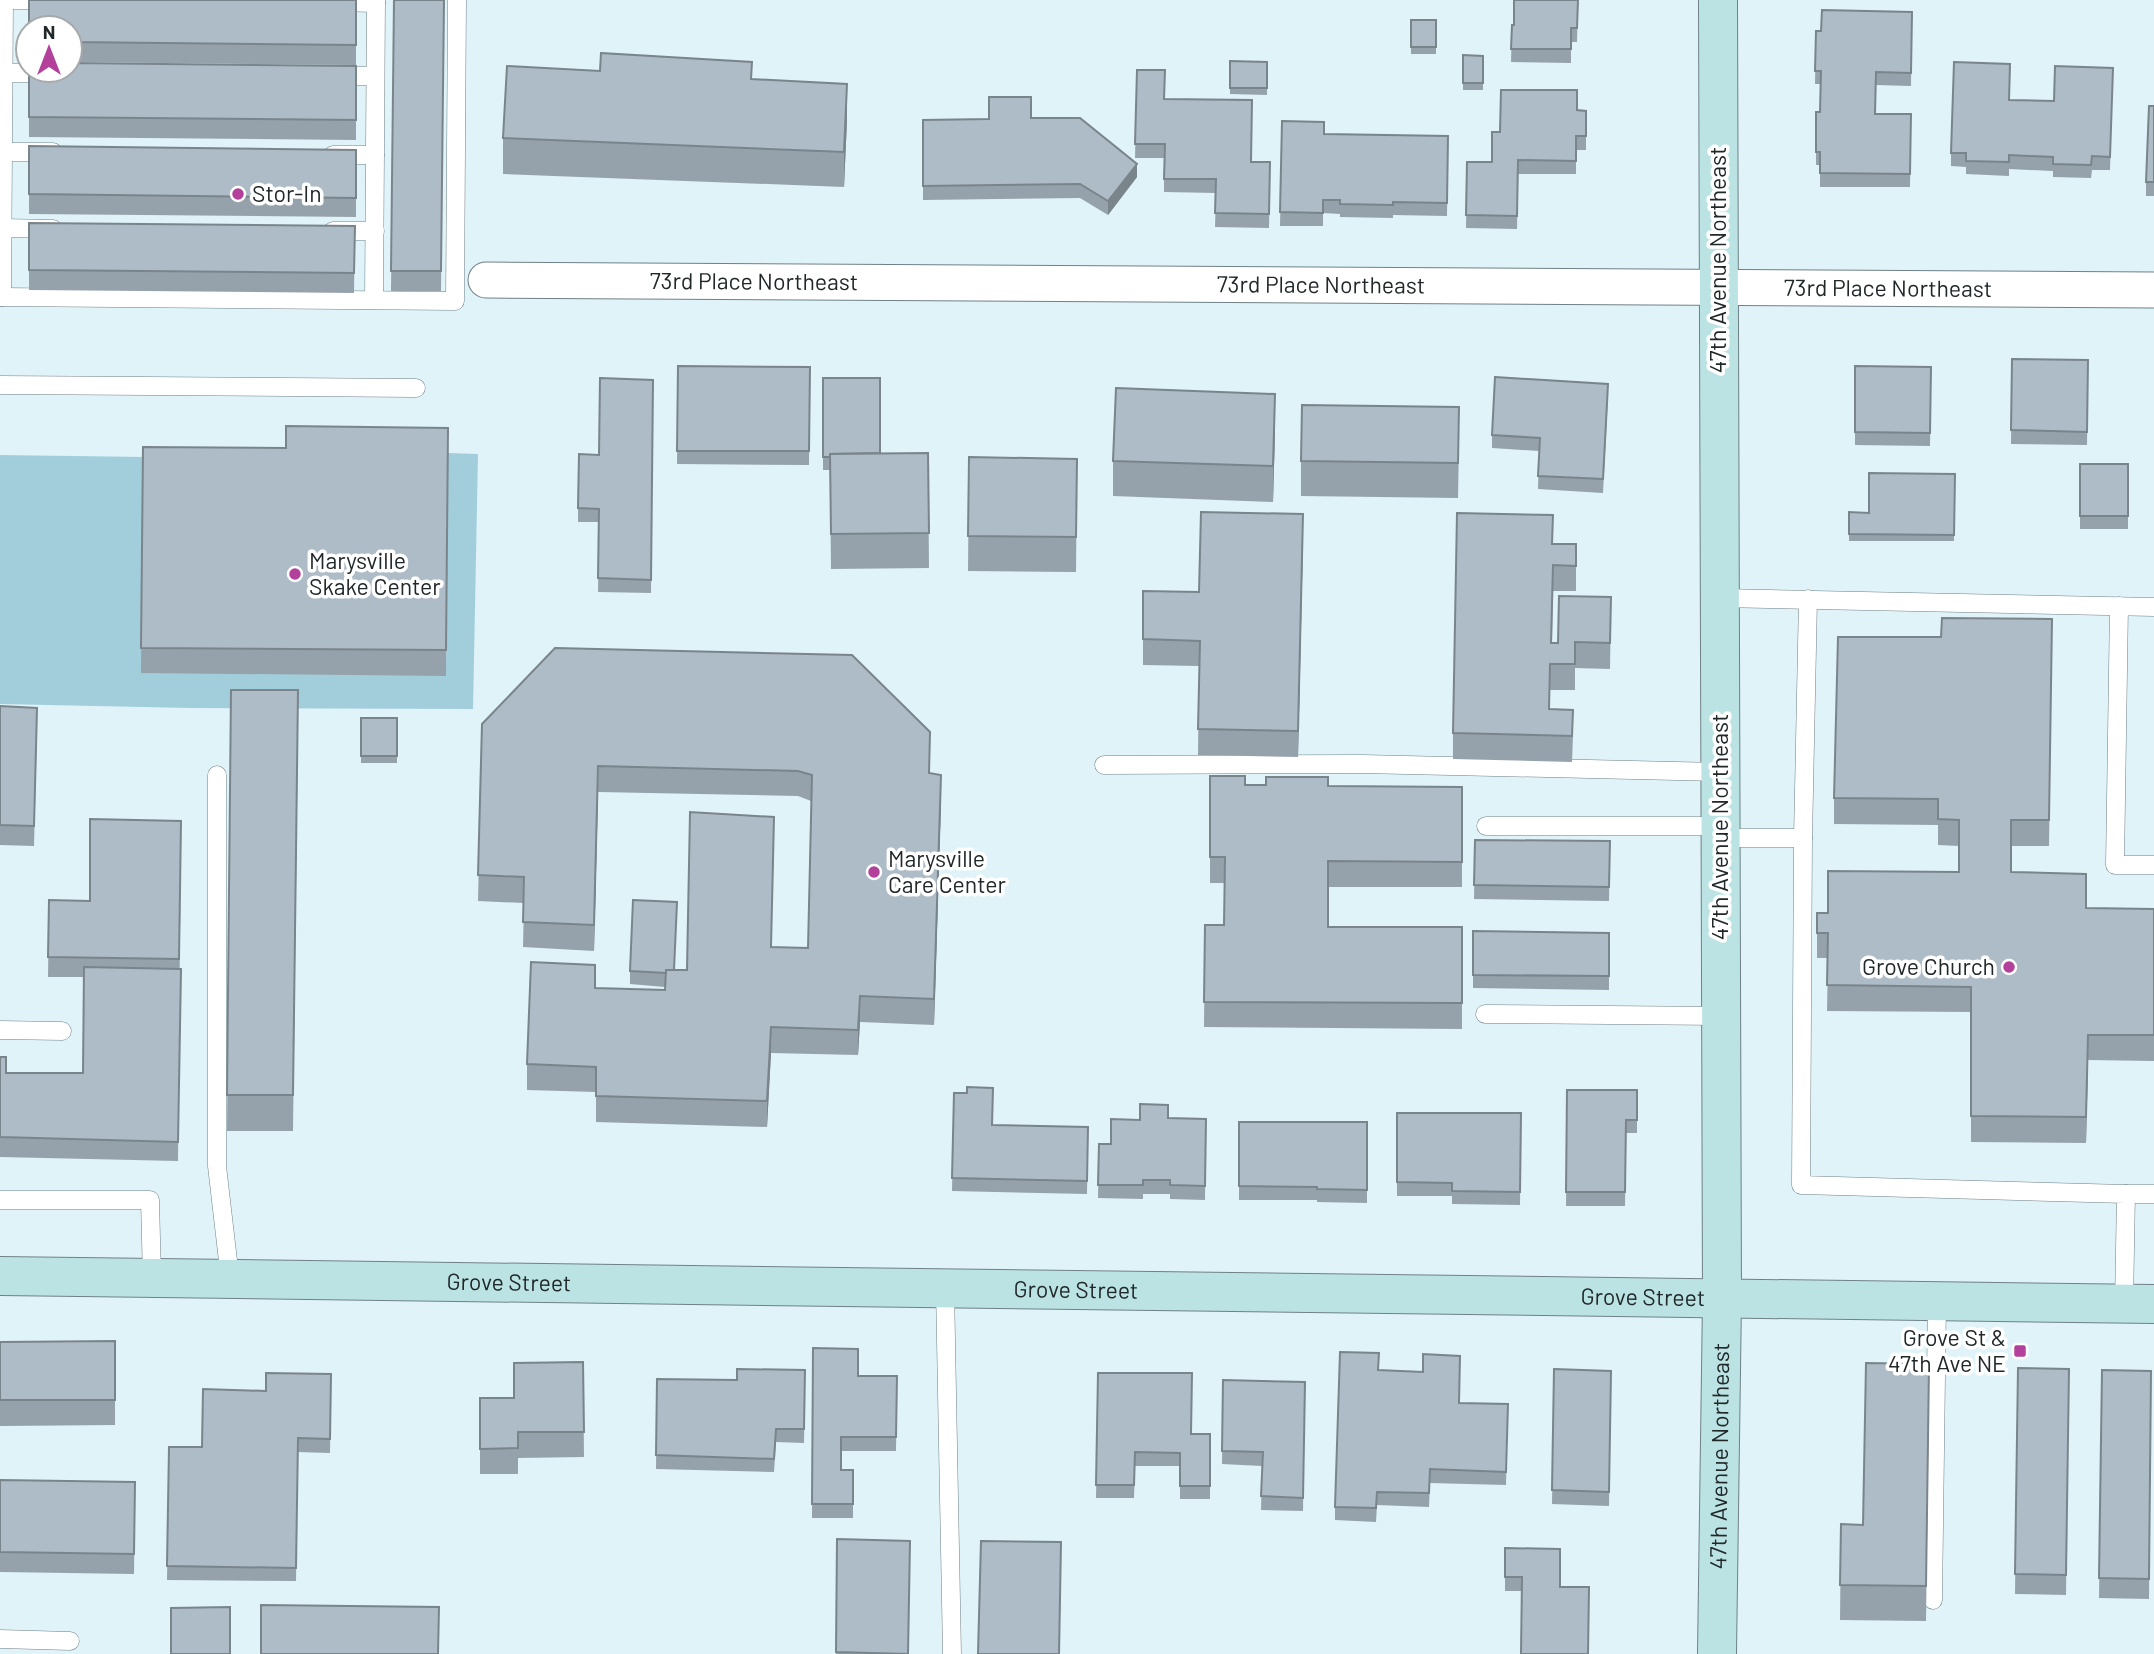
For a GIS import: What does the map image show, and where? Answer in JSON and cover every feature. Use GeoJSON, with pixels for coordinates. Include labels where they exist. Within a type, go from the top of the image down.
{"type":"FeatureCollection","features":[{"type":"Feature","properties":{"kind":"street","name":"47th Avenue Northeast"},"geometry":{"type":"LineString","coordinates":[[1717,1654],[1722,1299],[1718,0]]}},
{"type":"Feature","properties":{"kind":"street","name":"73rd Place Northeast"},"geometry":{"type":"LineString","coordinates":[[486,280],[2154,290]]}},
{"type":"Feature","properties":{"kind":"street","name":"Grove Street"},"geometry":{"type":"LineString","coordinates":[[0,1276],[2139,1304]]}},
{"type":"Feature","properties":{"kind":"lane"},"geometry":{"type":"LineString","coordinates":[[73,1],[4,0],[1,297],[455,301],[457,0]]}},
{"type":"Feature","properties":{"kind":"lane"},"geometry":{"type":"LineString","coordinates":[[321,2],[376,1],[374,300]]}},
{"type":"Feature","properties":{"kind":"lane"},"geometry":{"type":"LineString","coordinates":[[4,72],[14,72]]}},
{"type":"Feature","properties":{"kind":"lane"},"geometry":{"type":"LineString","coordinates":[[320,75],[376,76]]}},
{"type":"Feature","properties":{"kind":"lane"},"geometry":{"type":"LineString","coordinates":[[3,152],[72,152]]}},
{"type":"Feature","properties":{"kind":"lane"},"geometry":{"type":"LineString","coordinates":[[320,155],[375,155]]}},
{"type":"Feature","properties":{"kind":"lane"},"geometry":{"type":"LineString","coordinates":[[2,228],[71,229]]}},
{"type":"Feature","properties":{"kind":"lane"},"geometry":{"type":"LineString","coordinates":[[319,231],[374,231]]}},
{"type":"Feature","properties":{"kind":"lane"},"geometry":{"type":"LineString","coordinates":[[0,385],[416,388]]}},
{"type":"Feature","properties":{"kind":"lane"},"geometry":{"type":"LineString","coordinates":[[1719,598],[2154,607]]}},
{"type":"Feature","properties":{"kind":"lane"},"geometry":{"type":"LineString","coordinates":[[1808,599],[1803,838],[1801,1185],[2154,1194]]}},
{"type":"Feature","properties":{"kind":"lane"},"geometry":{"type":"LineString","coordinates":[[2119,606],[2115,865],[2154,865]]}},
{"type":"Feature","properties":{"kind":"lane"},"geometry":{"type":"LineString","coordinates":[[1104,765],[1362,764],[1720,772]]}},
{"type":"Feature","properties":{"kind":"lane"},"geometry":{"type":"LineString","coordinates":[[217,775],[217,1166],[230,1278]]}},
{"type":"Feature","properties":{"kind":"lane"},"geometry":{"type":"LineString","coordinates":[[1486,826],[1721,832],[1803,838]]}},
{"type":"Feature","properties":{"kind":"lane"},"geometry":{"type":"LineString","coordinates":[[1485,1014],[1721,1017]]}},
{"type":"Feature","properties":{"kind":"lane"},"geometry":{"type":"LineString","coordinates":[[0,1030],[62,1031]]}},
{"type":"Feature","properties":{"kind":"lane"},"geometry":{"type":"LineString","coordinates":[[2126,1194],[2139,1304]]}},
{"type":"Feature","properties":{"kind":"lane"},"geometry":{"type":"LineString","coordinates":[[0,1200],[150,1200],[152,1278]]}},
{"type":"Feature","properties":{"kind":"lane"},"geometry":{"type":"LineString","coordinates":[[945,1288],[952,1654]]}},
{"type":"Feature","properties":{"kind":"lane"},"geometry":{"type":"LineString","coordinates":[[1933,1600],[1937,1301]]}},
{"type":"Feature","properties":{"kind":"lane"},"geometry":{"type":"LineString","coordinates":[[0,1639],[70,1641]]}},
{"type":"Feature","properties":{"kind":"shaded area"},"geometry":{"type":"Polygon","coordinates":[[[448,453],[478,454],[473,709],[0,704],[0,455],[286,459],[446,676],[448,453]]]}},
{"type":"Feature","properties":{"kind":"building"},"geometry":{"type":"Polygon","coordinates":[[[29,0],[356,0],[356,45],[84,42],[84,14],[29,14],[29,0]]]}},
{"type":"Feature","properties":{"kind":"building"},"geometry":{"type":"Polygon","coordinates":[[[394,0],[444,0],[441,271],[391,271],[394,0]]]}},
{"type":"Feature","properties":{"kind":"building"},"geometry":{"type":"Polygon","coordinates":[[[1514,0],[1578,0],[1577,28],[1571,28],[1571,49],[1511,49],[1514,0]]]}},
{"type":"Feature","properties":{"kind":"building"},"geometry":{"type":"Polygon","coordinates":[[[1822,10],[1912,12],[1911,73],[1876,72],[1875,114],[1911,114],[1910,174],[1820,173],[1820,152],[1816,152],[1816,112],[1820,112],[1821,71],[1815,71],[1816,31],[1821,31],[1822,10]]]}},
{"type":"Feature","properties":{"kind":"building"},"geometry":{"type":"Polygon","coordinates":[[[1411,20],[1436,20],[1436,47],[1411,47],[1411,20]]]}},
{"type":"Feature","properties":{"kind":"building"},"geometry":{"type":"Polygon","coordinates":[[[601,53],[752,62],[751,79],[847,84],[844,152],[503,138],[507,66],[600,71],[601,53]]]}},
{"type":"Feature","properties":{"kind":"building"},"geometry":{"type":"Polygon","coordinates":[[[1463,55],[1483,56],[1483,83],[1463,83],[1463,55]]]}},
{"type":"Feature","properties":{"kind":"building"},"geometry":{"type":"Polygon","coordinates":[[[1230,61],[1267,62],[1267,88],[1230,88],[1230,61]]]}},
{"type":"Feature","properties":{"kind":"building"},"geometry":{"type":"Polygon","coordinates":[[[1954,62],[2010,64],[2009,100],[2054,101],[2055,66],[2113,68],[2110,157],[2092,156],[2091,165],[2053,164],[2053,157],[2009,155],[2009,162],[1966,161],[1966,153],[1951,153],[1954,62]]]}},
{"type":"Feature","properties":{"kind":"building"},"geometry":{"type":"Polygon","coordinates":[[[84,63],[356,66],[356,120],[29,117],[29,84],[84,84],[84,63]]]}},
{"type":"Feature","properties":{"kind":"building"},"geometry":{"type":"Polygon","coordinates":[[[1137,70],[1165,70],[1164,99],[1252,100],[1251,162],[1270,162],[1269,214],[1215,213],[1216,179],[1164,179],[1165,144],[1135,144],[1137,70]]]}},
{"type":"Feature","properties":{"kind":"building"},"geometry":{"type":"Polygon","coordinates":[[[1501,90],[1577,90],[1577,110],[1586,111],[1586,136],[1576,136],[1576,161],[1518,160],[1517,216],[1466,215],[1467,162],[1492,162],[1492,132],[1500,132],[1501,90]]]}},
{"type":"Feature","properties":{"kind":"building"},"geometry":{"type":"Polygon","coordinates":[[[989,97],[1031,97],[1031,118],[1080,118],[1137,164],[1108,201],[1080,184],[923,186],[923,120],[989,119],[989,97]]]}},
{"type":"Feature","properties":{"kind":"building"},"geometry":{"type":"Polygon","coordinates":[[[2149,106],[2154,106],[2154,182],[2146,182],[2149,106]]]}},
{"type":"Feature","properties":{"kind":"building"},"geometry":{"type":"Polygon","coordinates":[[[1282,121],[1324,122],[1324,134],[1448,136],[1447,203],[1340,204],[1340,200],[1323,200],[1323,213],[1280,212],[1282,121]]]}},
{"type":"Feature","properties":{"kind":"building"},"geometry":{"type":"Polygon","coordinates":[[[29,146],[356,150],[356,198],[29,194],[29,146]]]}},
{"type":"Feature","properties":{"kind":"building"},"geometry":{"type":"Polygon","coordinates":[[[29,223],[355,226],[354,273],[29,270],[29,223]]]}},
{"type":"Feature","properties":{"kind":"building"},"geometry":{"type":"Polygon","coordinates":[[[2012,359],[2088,360],[2087,432],[2011,430],[2012,359]]]}},
{"type":"Feature","properties":{"kind":"building"},"geometry":{"type":"Polygon","coordinates":[[[678,366],[810,367],[809,451],[677,451],[678,366]]]}},
{"type":"Feature","properties":{"kind":"building"},"geometry":{"type":"Polygon","coordinates":[[[1855,366],[1931,367],[1930,433],[1855,432],[1855,366]]]}},
{"type":"Feature","properties":{"kind":"building"},"geometry":{"type":"Polygon","coordinates":[[[1495,377],[1608,384],[1603,479],[1538,476],[1540,438],[1492,435],[1495,377]]]}},
{"type":"Feature","properties":{"kind":"building"},"geometry":{"type":"Polygon","coordinates":[[[600,378],[653,380],[651,580],[598,578],[599,509],[578,508],[579,454],[599,455],[600,378]]]}},
{"type":"Feature","properties":{"kind":"building"},"geometry":{"type":"Polygon","coordinates":[[[823,378],[880,378],[880,453],[830,454],[830,457],[823,457],[823,378]]]}},
{"type":"Feature","properties":{"kind":"building"},"geometry":{"type":"Polygon","coordinates":[[[1116,388],[1275,394],[1273,466],[1113,461],[1116,388]]]}},
{"type":"Feature","properties":{"kind":"building"},"geometry":{"type":"Polygon","coordinates":[[[1302,405],[1459,407],[1458,463],[1301,461],[1302,405]]]}},
{"type":"Feature","properties":{"kind":"building","name":"Marysville Skake Center"},"geometry":{"type":"Polygon","coordinates":[[[286,426],[448,428],[446,650],[141,648],[143,447],[286,448],[286,426]]]}},
{"type":"Feature","properties":{"kind":"building"},"geometry":{"type":"Polygon","coordinates":[[[928,453],[929,533],[831,534],[830,454],[928,453]]]}},
{"type":"Feature","properties":{"kind":"building"},"geometry":{"type":"Polygon","coordinates":[[[969,457],[1077,459],[1076,537],[968,536],[969,457]]]}},
{"type":"Feature","properties":{"kind":"building"},"geometry":{"type":"Polygon","coordinates":[[[2080,464],[2128,464],[2128,516],[2080,516],[2080,464]]]}},
{"type":"Feature","properties":{"kind":"building"},"geometry":{"type":"Polygon","coordinates":[[[1869,473],[1955,474],[1954,535],[1849,534],[1849,512],[1869,513],[1869,473]]]}},
{"type":"Feature","properties":{"kind":"building"},"geometry":{"type":"Polygon","coordinates":[[[1201,512],[1303,514],[1298,731],[1198,729],[1200,641],[1143,639],[1143,591],[1199,592],[1201,512]]]}},
{"type":"Feature","properties":{"kind":"building"},"geometry":{"type":"Polygon","coordinates":[[[1457,513],[1553,515],[1552,544],[1576,544],[1576,566],[1553,565],[1551,643],[1558,643],[1559,596],[1611,597],[1610,643],[1575,642],[1575,664],[1550,664],[1549,709],[1573,710],[1572,736],[1453,733],[1457,513]]]}},
{"type":"Feature","properties":{"kind":"building"},"geometry":{"type":"Polygon","coordinates":[[[1942,618],[2052,619],[2049,820],[2011,820],[2011,872],[2086,874],[2086,908],[2154,909],[2154,1035],[2088,1035],[2086,1117],[1971,1116],[1971,987],[1827,985],[1828,933],[1817,933],[1817,913],[1828,913],[1828,871],[1959,872],[1959,820],[1938,819],[1938,799],[1834,798],[1838,637],[1941,637],[1942,618]]]}},
{"type":"Feature","properties":{"kind":"building","name":"Marysville Care Center"},"geometry":{"type":"Polygon","coordinates":[[[555,648],[852,655],[930,732],[929,773],[941,775],[934,999],[860,996],[858,1030],[771,1027],[767,1101],[596,1096],[596,1067],[527,1064],[531,962],[595,965],[595,988],[665,990],[666,970],[687,970],[690,812],[774,817],[771,947],[808,948],[812,775],[798,771],[598,766],[594,925],[523,922],[524,877],[478,875],[482,724],[555,648]]]}},
{"type":"Feature","properties":{"kind":"building"},"geometry":{"type":"Polygon","coordinates":[[[231,690],[298,690],[293,1095],[227,1095],[231,690]]]}},
{"type":"Feature","properties":{"kind":"building"},"geometry":{"type":"Polygon","coordinates":[[[0,706],[37,708],[34,826],[0,825],[0,706]]]}},
{"type":"Feature","properties":{"kind":"building"},"geometry":{"type":"Polygon","coordinates":[[[361,718],[397,718],[397,756],[361,756],[361,718]]]}},
{"type":"Feature","properties":{"kind":"building"},"geometry":{"type":"Polygon","coordinates":[[[1210,776],[1245,776],[1245,785],[1266,785],[1266,777],[1328,777],[1328,786],[1462,787],[1462,862],[1328,861],[1328,927],[1462,927],[1462,1003],[1204,1002],[1205,925],[1224,925],[1225,857],[1210,857],[1210,776]]]}},
{"type":"Feature","properties":{"kind":"building"},"geometry":{"type":"Polygon","coordinates":[[[90,819],[181,821],[179,959],[48,957],[49,900],[90,901],[90,819]]]}},
{"type":"Feature","properties":{"kind":"building"},"geometry":{"type":"Polygon","coordinates":[[[1475,840],[1610,841],[1609,887],[1474,885],[1475,840]]]}},
{"type":"Feature","properties":{"kind":"building"},"geometry":{"type":"Polygon","coordinates":[[[633,900],[677,902],[674,970],[666,970],[666,973],[630,971],[633,900]]]}},
{"type":"Feature","properties":{"kind":"building"},"geometry":{"type":"Polygon","coordinates":[[[1473,931],[1609,933],[1609,976],[1473,975],[1473,931]]]}},
{"type":"Feature","properties":{"kind":"building"},"geometry":{"type":"Polygon","coordinates":[[[84,967],[181,969],[178,1142],[0,1137],[0,1057],[6,1057],[6,1073],[83,1073],[84,967]]]}},
{"type":"Feature","properties":{"kind":"building"},"geometry":{"type":"Polygon","coordinates":[[[967,1087],[993,1088],[992,1125],[1088,1127],[1087,1181],[952,1178],[954,1093],[967,1093],[967,1087]]]}},
{"type":"Feature","properties":{"kind":"building"},"geometry":{"type":"Polygon","coordinates":[[[1567,1090],[1637,1090],[1637,1120],[1626,1120],[1625,1192],[1566,1192],[1567,1090]]]}},
{"type":"Feature","properties":{"kind":"building"},"geometry":{"type":"Polygon","coordinates":[[[1140,1104],[1168,1105],[1168,1118],[1206,1119],[1205,1186],[1170,1185],[1170,1180],[1143,1180],[1143,1185],[1098,1185],[1099,1144],[1111,1144],[1111,1119],[1140,1120],[1140,1104]]]}},
{"type":"Feature","properties":{"kind":"building"},"geometry":{"type":"Polygon","coordinates":[[[1397,1113],[1521,1113],[1520,1192],[1452,1191],[1452,1183],[1397,1182],[1397,1113]]]}},
{"type":"Feature","properties":{"kind":"building"},"geometry":{"type":"Polygon","coordinates":[[[1239,1122],[1367,1122],[1367,1190],[1239,1186],[1239,1122]]]}},
{"type":"Feature","properties":{"kind":"building"},"geometry":{"type":"Polygon","coordinates":[[[115,1341],[115,1400],[0,1400],[0,1342],[115,1341]]]}},
{"type":"Feature","properties":{"kind":"building"},"geometry":{"type":"Polygon","coordinates":[[[813,1348],[858,1349],[858,1376],[897,1376],[896,1437],[841,1437],[841,1470],[853,1470],[853,1504],[812,1504],[813,1348]]]}},
{"type":"Feature","properties":{"kind":"building"},"geometry":{"type":"Polygon","coordinates":[[[1340,1352],[1379,1353],[1378,1370],[1423,1372],[1423,1354],[1460,1356],[1459,1403],[1508,1404],[1506,1472],[1430,1469],[1429,1493],[1377,1492],[1376,1508],[1335,1507],[1340,1352]]]}},
{"type":"Feature","properties":{"kind":"building"},"geometry":{"type":"Polygon","coordinates":[[[583,1362],[584,1432],[518,1432],[518,1448],[480,1449],[480,1398],[514,1398],[514,1363],[583,1362]]]}},
{"type":"Feature","properties":{"kind":"building"},"geometry":{"type":"Polygon","coordinates":[[[1866,1363],[1929,1364],[1926,1586],[1840,1585],[1841,1524],[1863,1525],[1866,1363]]]}},
{"type":"Feature","properties":{"kind":"building"},"geometry":{"type":"Polygon","coordinates":[[[2018,1368],[2069,1369],[2066,1575],[2015,1574],[2018,1368]]]}},
{"type":"Feature","properties":{"kind":"building"},"geometry":{"type":"Polygon","coordinates":[[[737,1369],[805,1370],[804,1429],[776,1429],[774,1459],[656,1455],[657,1379],[737,1380],[737,1369]]]}},
{"type":"Feature","properties":{"kind":"building"},"geometry":{"type":"Polygon","coordinates":[[[1554,1369],[1611,1371],[1609,1492],[1552,1490],[1554,1369]]]}},
{"type":"Feature","properties":{"kind":"building"},"geometry":{"type":"Polygon","coordinates":[[[2102,1370],[2151,1371],[2149,1579],[2099,1578],[2102,1370]]]}},
{"type":"Feature","properties":{"kind":"building"},"geometry":{"type":"Polygon","coordinates":[[[266,1373],[331,1374],[330,1439],[298,1438],[296,1568],[167,1566],[169,1447],[202,1447],[203,1389],[266,1391],[266,1373]]]}},
{"type":"Feature","properties":{"kind":"building"},"geometry":{"type":"Polygon","coordinates":[[[1098,1373],[1192,1373],[1191,1434],[1210,1434],[1210,1486],[1180,1486],[1180,1453],[1135,1452],[1134,1485],[1096,1485],[1098,1373]]]}},
{"type":"Feature","properties":{"kind":"building"},"geometry":{"type":"Polygon","coordinates":[[[1223,1380],[1305,1382],[1303,1498],[1261,1496],[1263,1452],[1222,1451],[1223,1380]]]}},
{"type":"Feature","properties":{"kind":"building"},"geometry":{"type":"Polygon","coordinates":[[[0,1480],[135,1482],[134,1554],[0,1552],[0,1480]]]}},
{"type":"Feature","properties":{"kind":"building"},"geometry":{"type":"Polygon","coordinates":[[[837,1539],[910,1541],[908,1654],[836,1652],[837,1539]]]}},
{"type":"Feature","properties":{"kind":"building"},"geometry":{"type":"Polygon","coordinates":[[[981,1541],[1061,1542],[1059,1654],[978,1654],[981,1541]]]}},
{"type":"Feature","properties":{"kind":"building"},"geometry":{"type":"Polygon","coordinates":[[[1505,1548],[1560,1549],[1560,1587],[1589,1587],[1588,1654],[1521,1654],[1522,1577],[1505,1577],[1505,1548]]]}},
{"type":"Feature","properties":{"kind":"building"},"geometry":{"type":"Polygon","coordinates":[[[261,1605],[439,1607],[438,1654],[261,1654],[261,1605]]]}},
{"type":"Feature","properties":{"kind":"building"},"geometry":{"type":"Polygon","coordinates":[[[230,1607],[230,1654],[171,1654],[171,1608],[230,1607]]]}},
{"type":"Feature","properties":{"kind":"place","name":"Stor-In"},"geometry":{"type":"Point","coordinates":[238,194]}},
{"type":"Feature","properties":{"kind":"place","name":"Marysville Skake Center"},"geometry":{"type":"Point","coordinates":[295,574]}},
{"type":"Feature","properties":{"kind":"place","name":"Marysville Care Center"},"geometry":{"type":"Point","coordinates":[874,872]}},
{"type":"Feature","properties":{"kind":"place","name":"Grove Church"},"geometry":{"type":"Point","coordinates":[2009,967]}},
{"type":"Feature","properties":{"kind":"place","name":"Grove St & 47th Ave NE"},"geometry":{"type":"Point","coordinates":[2020,1351]}}]}
